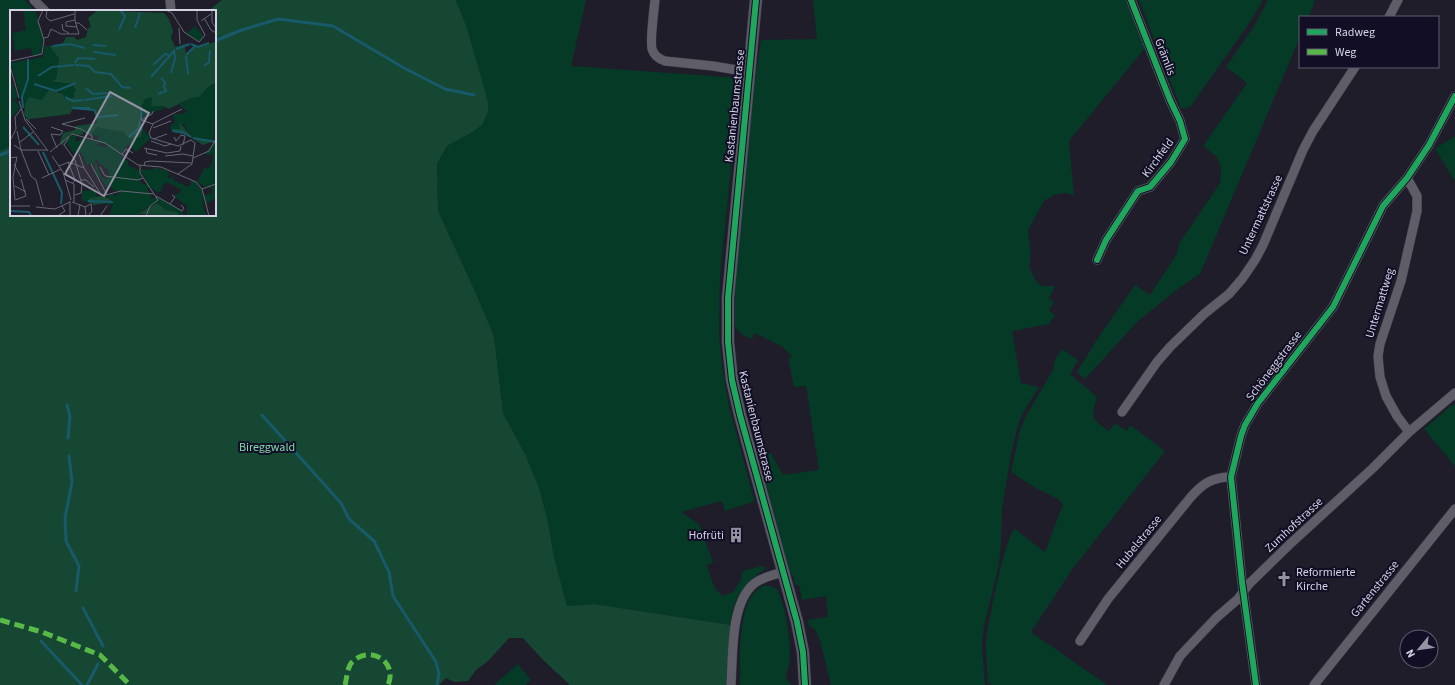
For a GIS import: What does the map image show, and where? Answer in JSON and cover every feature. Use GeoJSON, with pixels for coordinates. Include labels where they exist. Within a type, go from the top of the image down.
{"type":"FeatureCollection","features":[{"type":"Feature","properties":{"kind":"street"},"geometry":{"type":"LineString","coordinates":[[34,0],[44,10]]}},
{"type":"Feature","properties":{"kind":"street"},"geometry":{"type":"LineString","coordinates":[[170,0],[171,10]]}},
{"type":"Feature","properties":{"kind":"street"},"geometry":{"type":"LineString","coordinates":[[655,0],[651,44],[654,54],[658,58],[665,61],[749,72]]}},
{"type":"Feature","properties":{"kind":"street","name":"Kastanienbaumstrasse"},"geometry":{"type":"LineString","coordinates":[[756,0],[728,298],[728,342],[732,380],[740,415],[799,630],[803,652],[805,685]]}},
{"type":"Feature","properties":{"kind":"street","name":"Grämlis"},"geometry":{"type":"LineString","coordinates":[[1131,0],[1170,100],[1180,121]]}},
{"type":"Feature","properties":{"kind":"street"},"geometry":{"type":"LineString","coordinates":[[1390,16],[1398,0]]}},
{"type":"Feature","properties":{"kind":"street","name":"Untermattstrasse"},"geometry":{"type":"LineString","coordinates":[[1122,412],[1157,362],[1170,347],[1204,314],[1229,294],[1242,279],[1255,260],[1263,245],[1303,150],[1313,131],[1354,68]]}},
{"type":"Feature","properties":{"kind":"street","name":"Schöneggstrasse"},"geometry":{"type":"LineString","coordinates":[[1256,685],[1231,477],[1237,450],[1245,425],[1258,403],[1333,307],[1383,206],[1430,145],[1455,96]]}},
{"type":"Feature","properties":{"kind":"street","name":"Kirchfeld"},"geometry":{"type":"LineString","coordinates":[[1097,260],[1106,240],[1138,191],[1150,187],[1171,162],[1185,139],[1180,121]]}},
{"type":"Feature","properties":{"kind":"street","name":"Untermattweg"},"geometry":{"type":"LineString","coordinates":[[1406,178],[1417,196],[1417,211],[1401,281],[1380,344],[1378,356],[1380,377],[1386,396],[1396,416],[1409,432]]}},
{"type":"Feature","properties":{"kind":"street","name":"Zumhofstrasse"},"geometry":{"type":"LineString","coordinates":[[1164,685],[1180,656],[1216,618],[1244,592],[1249,584],[1290,544],[1373,468],[1409,432],[1455,393]]}},
{"type":"Feature","properties":{"kind":"street","name":"Hubelstrasse"},"geometry":{"type":"LineString","coordinates":[[1080,641],[1108,599],[1201,486],[1217,478],[1231,477]]}},
{"type":"Feature","properties":{"kind":"street","name":"Gartenstrasse"},"geometry":{"type":"LineString","coordinates":[[1318,683],[1455,509]]}},
{"type":"Feature","properties":{"kind":"street"},"geometry":{"type":"LineString","coordinates":[[731,685],[736,621],[738,608],[744,594],[753,584],[763,578],[783,572]]}},
{"type":"Feature","properties":{"kind":"green space"},"geometry":{"type":"Polygon","coordinates":[[[0,0],[25,0],[34,10],[10,10],[10,146],[0,151],[0,0]]]}},
{"type":"Feature","properties":{"kind":"green space","name":"Bireggwald"},"geometry":{"type":"Polygon","coordinates":[[[222,0],[455,0],[466,25],[484,87],[488,103],[488,112],[482,125],[471,133],[447,146],[437,164],[438,211],[494,336],[503,413],[525,454],[539,488],[548,522],[554,557],[567,606],[594,604],[731,625],[728,685],[570,685],[543,660],[523,638],[509,638],[488,661],[476,670],[468,681],[454,682],[446,678],[439,685],[0,685],[0,151],[10,146],[10,216],[216,216],[216,10],[209,10],[222,0]]]}},
{"type":"Feature","properties":{"kind":"green space"},"geometry":{"type":"Polygon","coordinates":[[[455,0],[586,0],[571,66],[740,78],[720,276],[719,336],[729,406],[754,500],[753,502],[725,511],[722,501],[681,512],[699,524],[713,562],[707,565],[711,578],[714,586],[723,596],[733,592],[742,579],[741,575],[745,570],[763,566],[766,568],[741,592],[734,607],[731,625],[594,604],[567,606],[554,557],[548,522],[525,454],[503,413],[494,336],[438,211],[437,164],[447,146],[471,133],[488,103],[466,25],[455,0]]]}},
{"type":"Feature","properties":{"kind":"green space"},"geometry":{"type":"Polygon","coordinates":[[[813,0],[1125,0],[1132,11],[1145,48],[1069,141],[1074,195],[1065,193],[1054,195],[1044,201],[1028,230],[1031,255],[1029,267],[1036,281],[1041,286],[1055,286],[1049,298],[1054,302],[1049,310],[1055,315],[1049,324],[1012,331],[1021,383],[1039,387],[1023,413],[1018,425],[1011,454],[1002,509],[999,564],[984,626],[982,644],[985,685],[831,685],[820,640],[815,629],[809,626],[808,620],[828,617],[826,596],[802,600],[799,585],[795,585],[793,575],[790,573],[758,456],[771,453],[783,475],[819,470],[806,386],[794,387],[788,358],[792,356],[783,347],[755,333],[752,339],[744,336],[735,326],[735,290],[754,88],[761,40],[817,39],[813,0]]]}},
{"type":"Feature","properties":{"kind":"green space"},"geometry":{"type":"Polygon","coordinates":[[[1139,0],[1263,0],[1250,22],[1191,106],[1185,109],[1181,108],[1180,106],[1139,0]]]}},
{"type":"Feature","properties":{"kind":"green space"},"geometry":{"type":"Polygon","coordinates":[[[1268,0],[1315,1],[1309,16],[1299,16],[1299,39],[1200,274],[1179,288],[1137,322],[1085,379],[1077,372],[1096,341],[1135,285],[1150,295],[1177,254],[1179,244],[1220,183],[1221,168],[1217,157],[1203,146],[1247,83],[1226,67],[1254,26],[1268,0]]]}},
{"type":"Feature","properties":{"kind":"green space"},"geometry":{"type":"Polygon","coordinates":[[[1455,136],[1455,181],[1435,149],[1455,136]]]}},
{"type":"Feature","properties":{"kind":"green space"},"geometry":{"type":"Polygon","coordinates":[[[1062,349],[1078,360],[1070,374],[1097,397],[1093,414],[1098,423],[1109,431],[1115,423],[1127,431],[1130,425],[1165,451],[1071,571],[1031,632],[1107,685],[993,685],[988,683],[986,643],[997,584],[1010,536],[1014,529],[1045,552],[1063,504],[1058,499],[1036,488],[1011,472],[1020,430],[1026,416],[1053,370],[1055,360],[1062,349]]]}},
{"type":"Feature","properties":{"kind":"green space"},"geometry":{"type":"Polygon","coordinates":[[[1453,404],[1455,406],[1455,466],[1424,429],[1453,404]]]}},
{"type":"Feature","properties":{"kind":"green space"},"geometry":{"type":"Polygon","coordinates":[[[765,585],[776,588],[786,617],[790,644],[790,656],[789,666],[786,673],[787,680],[790,682],[790,685],[740,685],[740,645],[744,615],[755,592],[765,585]]]}},
{"type":"Feature","properties":{"kind":"green space"},"geometry":{"type":"Polygon","coordinates":[[[518,664],[531,680],[525,685],[495,684],[518,664]]]}},
{"type":"Feature","properties":{"kind":"waterway"},"geometry":{"type":"LineString","coordinates":[[216,41],[239,31],[278,19],[333,26],[404,68],[445,89],[474,95]]}},
{"type":"Feature","properties":{"kind":"waterway"},"geometry":{"type":"LineString","coordinates":[[0,155],[10,151]]}},
{"type":"Feature","properties":{"kind":"waterway"},"geometry":{"type":"LineString","coordinates":[[67,405],[70,416],[68,438]]}},
{"type":"Feature","properties":{"kind":"waterway"},"geometry":{"type":"LineString","coordinates":[[262,415],[341,503],[349,519],[374,541],[389,572],[393,596],[436,662],[439,674],[437,685]]}},
{"type":"Feature","properties":{"kind":"waterway"},"geometry":{"type":"LineString","coordinates":[[69,456],[72,482],[65,518],[66,541],[79,566],[76,591]]}},
{"type":"Feature","properties":{"kind":"waterway"},"geometry":{"type":"LineString","coordinates":[[83,608],[103,646]]}},
{"type":"Feature","properties":{"kind":"waterway"},"geometry":{"type":"LineString","coordinates":[[41,641],[82,685]]}},
{"type":"Feature","properties":{"kind":"waterway"},"geometry":{"type":"LineString","coordinates":[[87,685],[98,664]]}},
{"type":"Feature","properties":{"kind":"marked path"},"geometry":{"type":"LineString","coordinates":[[0,620],[42,632],[100,655],[130,685]]}},
{"type":"Feature","properties":{"kind":"marked path"},"geometry":{"type":"LineString","coordinates":[[345,685],[348,669],[351,663],[360,656],[367,655],[375,655],[386,663],[389,669],[390,677],[388,685]]}},
{"type":"Feature","properties":{"kind":"cycle path"},"geometry":{"type":"LineString","coordinates":[[756,0],[728,298],[728,342],[732,380],[740,415],[797,622],[803,652],[805,685]]}},
{"type":"Feature","properties":{"kind":"cycle path"},"geometry":{"type":"LineString","coordinates":[[1097,260],[1106,240],[1138,191],[1150,187],[1171,162],[1185,139],[1180,121],[1170,100],[1131,0]]}},
{"type":"Feature","properties":{"kind":"cycle path"},"geometry":{"type":"LineString","coordinates":[[1256,685],[1242,582],[1231,477],[1241,436],[1245,425],[1258,403],[1333,307],[1383,206],[1407,178],[1429,145],[1455,96]]}},
{"type":"Feature","properties":{"kind":"place","name":"Hofrüti"},"geometry":{"type":"Point","coordinates":[736,535]}},
{"type":"Feature","properties":{"kind":"place","name":"Reformierte Kirche"},"geometry":{"type":"Point","coordinates":[1284,579]}}]}
